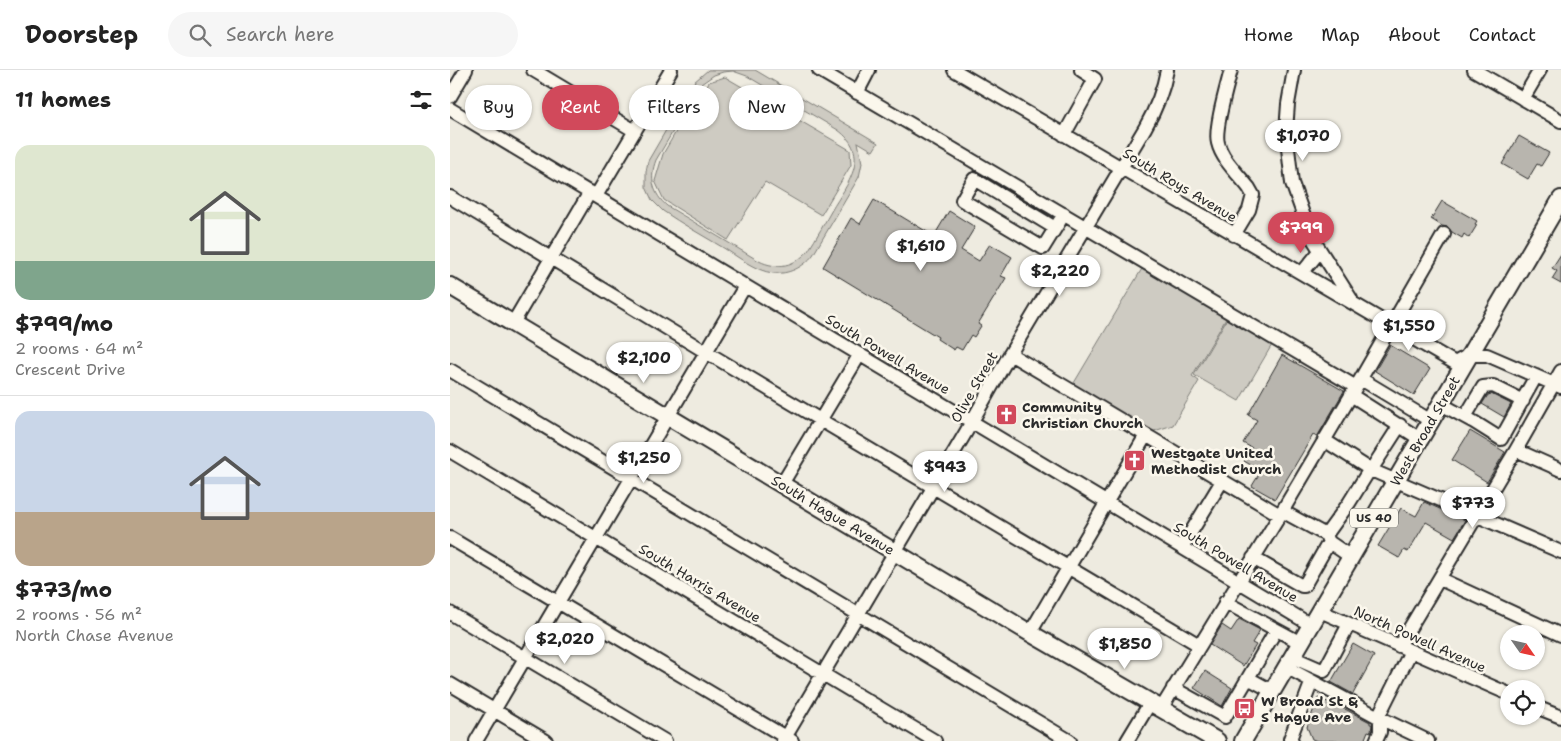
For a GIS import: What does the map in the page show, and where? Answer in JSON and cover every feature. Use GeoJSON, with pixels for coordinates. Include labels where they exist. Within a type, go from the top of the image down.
{"type":"FeatureCollection","features":[{"type":"Feature","properties":{"kind":"main road","name":"West Broad Street"},"geometry":{"type":"LineString","coordinates":[[1243,741],[1561,199]]}},
{"type":"Feature","properties":{"kind":"main road","name":"South Hague Avenue"},"geometry":{"type":"LineString","coordinates":[[450,286],[1030,633],[1217,741]]}},
{"type":"Feature","properties":{"kind":"street"},"geometry":{"type":"LineString","coordinates":[[450,97],[466,70]]}},
{"type":"Feature","properties":{"kind":"street"},"geometry":{"type":"LineString","coordinates":[[533,70],[635,131]]}},
{"type":"Feature","properties":{"kind":"street"},"geometry":{"type":"LineString","coordinates":[[513,323],[551,257],[635,131],[671,70]]}},
{"type":"Feature","properties":{"kind":"street"},"geometry":{"type":"LineString","coordinates":[[819,70],[1356,387],[1391,397],[1431,421]]}},
{"type":"Feature","properties":{"kind":"street"},"geometry":{"type":"LineString","coordinates":[[857,93],[870,70]]}},
{"type":"Feature","properties":{"kind":"street","name":"South Roys Avenue"},"geometry":{"type":"LineString","coordinates":[[954,70],[1454,363],[1469,356]]}},
{"type":"Feature","properties":{"kind":"street"},"geometry":{"type":"LineString","coordinates":[[1064,135],[1098,74],[1081,70]]}},
{"type":"Feature","properties":{"kind":"street","name":"Olive Street"},"geometry":{"type":"LineString","coordinates":[[787,740],[822,674],[1156,108],[1164,84],[1166,70]]}},
{"type":"Feature","properties":{"kind":"street"},"geometry":{"type":"LineString","coordinates":[[1231,70],[1217,132],[1217,143],[1253,194],[1249,210],[1234,235]]}},
{"type":"Feature","properties":{"kind":"street"},"geometry":{"type":"LineString","coordinates":[[1294,70],[1288,104],[1286,131],[1292,183],[1311,236],[1352,302]]}},
{"type":"Feature","properties":{"kind":"street"},"geometry":{"type":"LineString","coordinates":[[1474,70],[1561,121]]}},
{"type":"Feature","properties":{"kind":"street"},"geometry":{"type":"LineString","coordinates":[[1523,99],[1540,70]]}},
{"type":"Feature","properties":{"kind":"street","name":"South Powell Avenue"},"geometry":{"type":"LineString","coordinates":[[450,109],[1239,581],[1315,618]]}},
{"type":"Feature","properties":{"kind":"street"},"geometry":{"type":"LineString","coordinates":[[981,167],[962,200],[1043,248],[1064,214]]}},
{"type":"Feature","properties":{"kind":"street"},"geometry":{"type":"LineString","coordinates":[[974,179],[1055,228]]}},
{"type":"Feature","properties":{"kind":"street"},"geometry":{"type":"LineString","coordinates":[[450,196],[706,352],[1199,645]]}},
{"type":"Feature","properties":{"kind":"street"},"geometry":{"type":"LineString","coordinates":[[1127,741],[1155,706],[1173,688],[1281,513],[1444,234]]}},
{"type":"Feature","properties":{"kind":"street"},"geometry":{"type":"LineString","coordinates":[[1302,273],[1320,251]]}},
{"type":"Feature","properties":{"kind":"street"},"geometry":{"type":"LineString","coordinates":[[476,741],[745,286]]}},
{"type":"Feature","properties":{"kind":"street"},"geometry":{"type":"LineString","coordinates":[[782,484],[860,354]]}},
{"type":"Feature","properties":{"kind":"street"},"geometry":{"type":"LineString","coordinates":[[1010,354],[1222,481],[1327,539],[1351,557]]}},
{"type":"Feature","properties":{"kind":"street"},"geometry":{"type":"LineString","coordinates":[[1469,356],[1487,355],[1557,386]]}},
{"type":"Feature","properties":{"kind":"street"},"geometry":{"type":"LineString","coordinates":[[450,370],[1070,741]]}},
{"type":"Feature","properties":{"kind":"street"},"geometry":{"type":"LineString","coordinates":[[1376,741],[1380,732],[1380,713],[1405,649],[1440,579],[1516,450],[1557,386],[1561,371]]}},
{"type":"Feature","properties":{"kind":"street"},"geometry":{"type":"LineString","coordinates":[[1441,404],[1501,439],[1536,376]]}},
{"type":"Feature","properties":{"kind":"street"},"geometry":{"type":"LineString","coordinates":[[1465,417],[1483,387],[1493,386],[1523,401]]}},
{"type":"Feature","properties":{"kind":"street"},"geometry":{"type":"LineString","coordinates":[[1356,387],[1381,414],[1420,439]]}},
{"type":"Feature","properties":{"kind":"street"},"geometry":{"type":"LineString","coordinates":[[1381,414],[1391,397]]}},
{"type":"Feature","properties":{"kind":"street"},"geometry":{"type":"LineString","coordinates":[[1253,558],[1304,586],[1327,539],[1400,425]]}},
{"type":"Feature","properties":{"kind":"street"},"geometry":{"type":"LineString","coordinates":[[1030,633],[1146,435]]}},
{"type":"Feature","properties":{"kind":"street"},"geometry":{"type":"LineString","coordinates":[[1324,440],[1370,470],[1561,552]]}},
{"type":"Feature","properties":{"kind":"street"},"geometry":{"type":"LineString","coordinates":[[1516,450],[1561,470]]}},
{"type":"Feature","properties":{"kind":"street","name":"South Harris Avenue"},"geometry":{"type":"LineString","coordinates":[[450,451],[935,741]]}},
{"type":"Feature","properties":{"kind":"street"},"geometry":{"type":"LineString","coordinates":[[1182,547],[1222,481]]}},
{"type":"Feature","properties":{"kind":"street"},"geometry":{"type":"LineString","coordinates":[[450,538],[787,740]]}},
{"type":"Feature","properties":{"kind":"street"},"geometry":{"type":"LineString","coordinates":[[1440,579],[1561,635]]}},
{"type":"Feature","properties":{"kind":"street"},"geometry":{"type":"LineString","coordinates":[[1225,602],[1301,643]]}},
{"type":"Feature","properties":{"kind":"street"},"geometry":{"type":"LineString","coordinates":[[450,613],[665,741]]}},
{"type":"Feature","properties":{"kind":"street","name":"North Powell Avenue"},"geometry":{"type":"LineString","coordinates":[[1315,618],[1350,624],[1500,690]]}},
{"type":"Feature","properties":{"kind":"street"},"geometry":{"type":"LineString","coordinates":[[1289,662],[1324,671],[1350,624]]}},
{"type":"Feature","properties":{"kind":"street"},"geometry":{"type":"LineString","coordinates":[[1173,688],[1225,717],[1276,630]]}},
{"type":"Feature","properties":{"kind":"street"},"geometry":{"type":"LineString","coordinates":[[1289,662],[1312,682],[1428,741]]}},
{"type":"Feature","properties":{"kind":"street"},"geometry":{"type":"LineString","coordinates":[[1248,678],[1272,691]]}},
{"type":"Feature","properties":{"kind":"street"},"geometry":{"type":"LineString","coordinates":[[1292,741],[1290,739],[1312,682]]}},
{"type":"Feature","properties":{"kind":"street"},"geometry":{"type":"LineString","coordinates":[[450,684],[546,741]]}},
{"type":"Feature","properties":{"kind":"street"},"geometry":{"type":"LineString","coordinates":[[1545,710],[1561,717]]}},
{"type":"Feature","properties":{"kind":"shaded area"},"geometry":{"type":"Polygon","coordinates":[[[708,70],[755,70],[780,85],[762,85],[747,76],[733,71],[714,75],[700,85],[692,85],[708,70]]]}},
{"type":"Feature","properties":{"kind":"shaded area"},"geometry":{"type":"Polygon","coordinates":[[[725,77],[739,85],[729,85],[729,130],[804,130],[804,123],[850,150],[851,165],[821,215],[765,182],[728,240],[664,200],[655,181],[663,154],[677,130],[719,130],[719,85],[707,85],[709,82],[725,77]]]}},
{"type":"Feature","properties":{"kind":"shaded area"},"geometry":{"type":"Polygon","coordinates":[[[804,99],[878,143],[873,151],[858,142],[862,163],[859,177],[813,255],[800,266],[784,273],[766,272],[746,263],[663,211],[652,200],[646,187],[648,161],[666,130],[674,130],[656,160],[654,167],[653,179],[658,196],[667,206],[759,261],[779,266],[792,263],[808,251],[845,188],[854,168],[855,158],[848,139],[838,130],[804,110],[804,99]]]}},
{"type":"Feature","properties":{"kind":"shaded area"},"geometry":{"type":"Polygon","coordinates":[[[1143,267],[1227,317],[1192,376],[1199,381],[1173,425],[1148,433],[1071,388],[1143,267]]]}},
{"type":"Feature","properties":{"kind":"shaded area"},"geometry":{"type":"Polygon","coordinates":[[[1228,317],[1273,343],[1239,401],[1194,375],[1228,317]]]}},
{"type":"Feature","properties":{"kind":"building"},"geometry":{"type":"Polygon","coordinates":[[[1519,136],[1549,153],[1541,166],[1537,164],[1528,179],[1502,164],[1519,136]]]}},
{"type":"Feature","properties":{"kind":"building"},"geometry":{"type":"Polygon","coordinates":[[[874,200],[934,236],[949,211],[975,227],[961,250],[979,261],[990,244],[1012,257],[1001,276],[1006,278],[978,324],[981,326],[974,337],[971,335],[962,350],[956,347],[954,350],[937,339],[938,337],[823,267],[851,218],[860,224],[874,200]]]}},
{"type":"Feature","properties":{"kind":"building"},"geometry":{"type":"Polygon","coordinates":[[[1442,201],[1477,221],[1475,224],[1477,225],[1469,238],[1464,234],[1462,238],[1448,227],[1442,226],[1431,219],[1442,201]]]}},
{"type":"Feature","properties":{"kind":"building"},"geometry":{"type":"Polygon","coordinates":[[[1561,254],[1561,284],[1552,279],[1557,271],[1552,268],[1561,254]]]}},
{"type":"Feature","properties":{"kind":"building"},"geometry":{"type":"Polygon","coordinates":[[[1390,345],[1430,369],[1414,395],[1375,371],[1390,345]]]}},
{"type":"Feature","properties":{"kind":"building"},"geometry":{"type":"Polygon","coordinates":[[[1282,355],[1344,391],[1317,437],[1313,435],[1275,499],[1252,486],[1261,471],[1244,461],[1252,448],[1243,443],[1257,420],[1248,415],[1282,355]]]}},
{"type":"Feature","properties":{"kind":"building"},"geometry":{"type":"Polygon","coordinates":[[[1491,394],[1511,404],[1504,417],[1482,404],[1488,395],[1491,394]]]}},
{"type":"Feature","properties":{"kind":"building"},"geometry":{"type":"Polygon","coordinates":[[[1470,431],[1505,452],[1487,482],[1452,460],[1470,431]]]}},
{"type":"Feature","properties":{"kind":"building"},"geometry":{"type":"Polygon","coordinates":[[[1424,502],[1465,520],[1454,538],[1426,522],[1408,552],[1404,550],[1399,558],[1378,546],[1401,508],[1416,516],[1424,502]]]}},
{"type":"Feature","properties":{"kind":"building"},"geometry":{"type":"Polygon","coordinates":[[[1239,619],[1260,630],[1252,643],[1256,645],[1243,666],[1210,645],[1222,625],[1231,631],[1239,619]]]}},
{"type":"Feature","properties":{"kind":"building"},"geometry":{"type":"Polygon","coordinates":[[[1353,644],[1374,656],[1353,694],[1331,682],[1353,644]]]}},
{"type":"Feature","properties":{"kind":"building"},"geometry":{"type":"Polygon","coordinates":[[[1205,671],[1232,688],[1222,706],[1194,688],[1205,671]]]}},
{"type":"Feature","properties":{"kind":"building"},"geometry":{"type":"Polygon","coordinates":[[[1318,698],[1370,722],[1372,724],[1371,732],[1368,731],[1364,741],[1317,741],[1312,739],[1307,727],[1318,698]]]}},
{"type":"Feature","properties":{"kind":"place","name":"Community Christian Church"},"geometry":{"type":"Point","coordinates":[1006,415]}},
{"type":"Feature","properties":{"kind":"place","name":"Westgate United Methodist Church"},"geometry":{"type":"Point","coordinates":[1135,461]}},
{"type":"Feature","properties":{"kind":"place","name":"W Broad St & S Hague Ave"},"geometry":{"type":"Point","coordinates":[1245,709]}}]}
